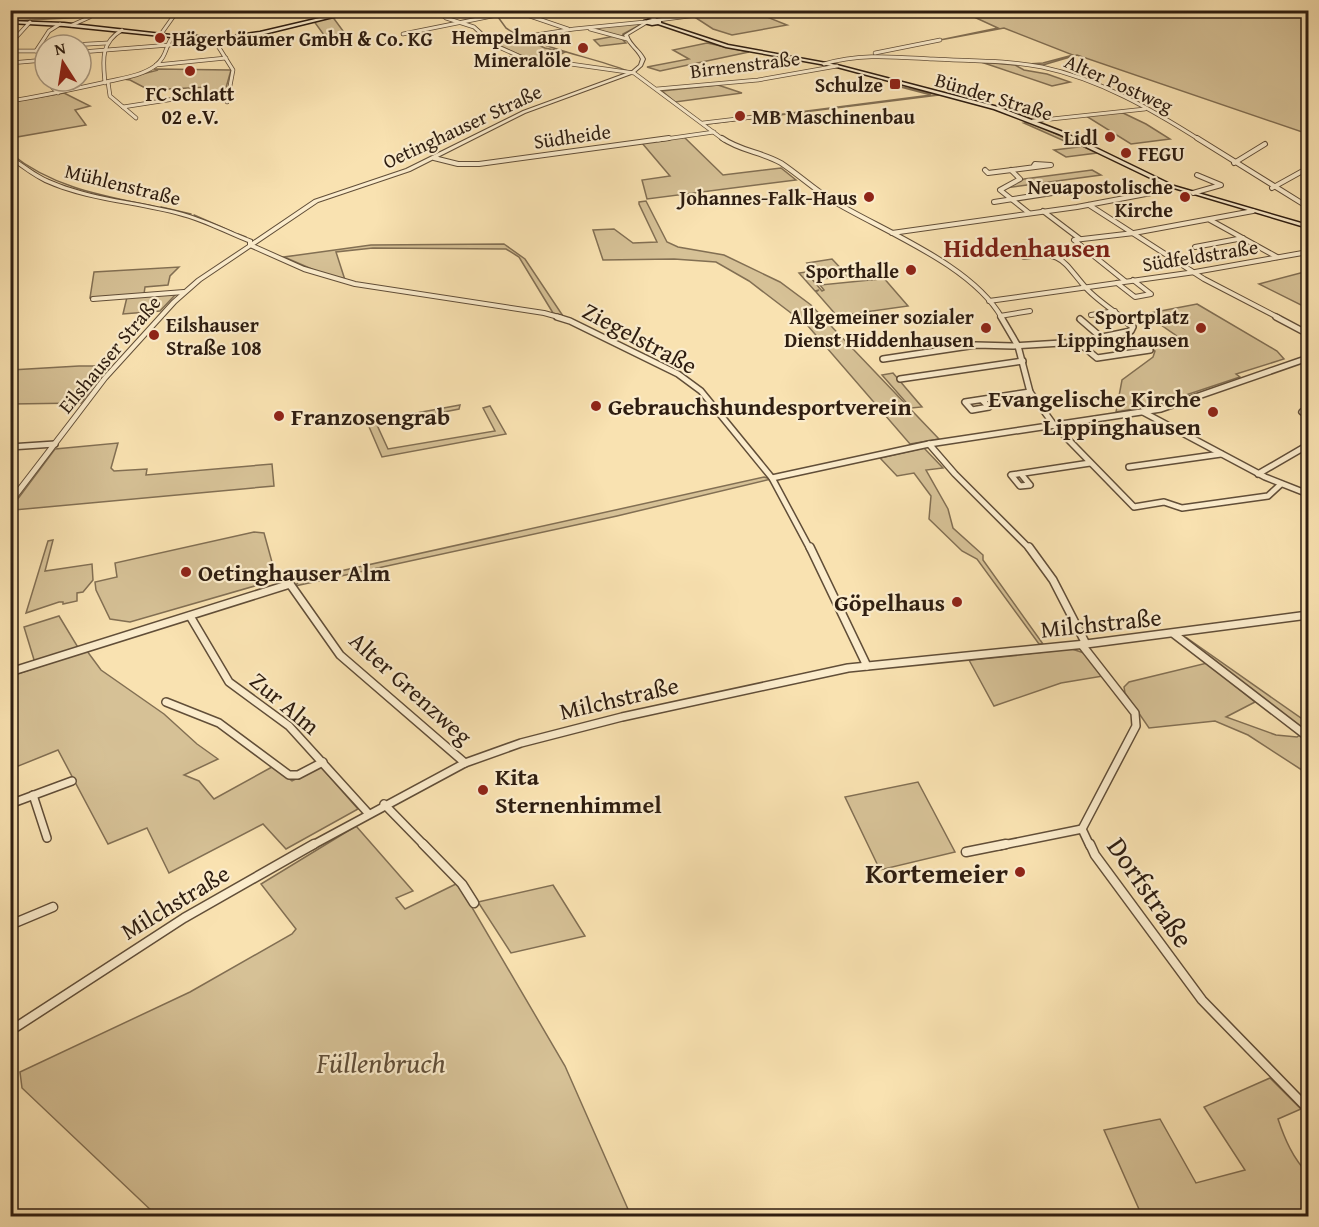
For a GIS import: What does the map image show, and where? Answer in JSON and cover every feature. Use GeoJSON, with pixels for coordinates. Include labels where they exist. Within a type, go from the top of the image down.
{"type":"FeatureCollection","features":[{"type":"Feature","properties":{"kind":"main road"},"geometry":{"type":"LineString","coordinates":[[10,22],[224,38],[268,33],[317,18],[364,10]]}},
{"type":"Feature","properties":{"kind":"main road"},"geometry":{"type":"LineString","coordinates":[[636,10],[652,22]]}},
{"type":"Feature","properties":{"kind":"main road","name":"Bünder Straße"},"geometry":{"type":"LineString","coordinates":[[652,22],[717,44],[837,66],[976,102],[1033,121],[1076,139],[1151,177],[1165,187]]}},
{"type":"Feature","properties":{"kind":"main road"},"geometry":{"type":"LineString","coordinates":[[1165,187],[1176,188],[1308,227]]}},
{"type":"Feature","properties":{"kind":"street"},"geometry":{"type":"LineString","coordinates":[[10,12],[17,10]]}},
{"type":"Feature","properties":{"kind":"street"},"geometry":{"type":"LineString","coordinates":[[72,25],[90,17],[91,12],[136,10]]}},
{"type":"Feature","properties":{"kind":"street"},"geometry":{"type":"LineString","coordinates":[[161,34],[178,10]]}},
{"type":"Feature","properties":{"kind":"street"},"geometry":{"type":"LineString","coordinates":[[436,10],[446,18],[477,29],[490,42],[521,57],[631,73],[640,77],[738,149],[779,162],[831,200],[943,262],[969,281],[1000,316],[1018,346],[1030,392],[1054,425],[1134,507],[1164,502],[1182,508],[1268,496],[1281,484]]}},
{"type":"Feature","properties":{"kind":"street"},"geometry":{"type":"LineString","coordinates":[[451,10],[499,16]]}},
{"type":"Feature","properties":{"kind":"street"},"geometry":{"type":"LineString","coordinates":[[490,42],[586,27],[652,22],[737,10]]}},
{"type":"Feature","properties":{"kind":"street"},"geometry":{"type":"LineString","coordinates":[[404,34],[465,24],[520,11],[568,30]]}},
{"type":"Feature","properties":{"kind":"street"},"geometry":{"type":"LineString","coordinates":[[10,44],[30,22]]}},
{"type":"Feature","properties":{"kind":"street"},"geometry":{"type":"LineString","coordinates":[[627,39],[628,33],[652,22]]}},
{"type":"Feature","properties":{"kind":"street"},"geometry":{"type":"LineString","coordinates":[[48,33],[60,24]]}},
{"type":"Feature","properties":{"kind":"street"},"geometry":{"type":"LineString","coordinates":[[586,27],[627,39],[643,56],[641,65],[631,73]]}},
{"type":"Feature","properties":{"kind":"street"},"geometry":{"type":"LineString","coordinates":[[122,30],[113,34],[102,51],[106,82],[110,96],[136,118]]}},
{"type":"Feature","properties":{"kind":"street"},"geometry":{"type":"LineString","coordinates":[[93,85],[142,73],[156,65],[167,53],[169,40],[174,35]]}},
{"type":"Feature","properties":{"kind":"street"},"geometry":{"type":"LineString","coordinates":[[224,38],[218,46],[233,70],[226,102]]}},
{"type":"Feature","properties":{"kind":"street"},"geometry":{"type":"LineString","coordinates":[[865,55],[940,40]]}},
{"type":"Feature","properties":{"kind":"street"},"geometry":{"type":"LineString","coordinates":[[93,44],[107,43]]}},
{"type":"Feature","properties":{"kind":"street"},"geometry":{"type":"LineString","coordinates":[[93,51],[170,45]]}},
{"type":"Feature","properties":{"kind":"street"},"geometry":{"type":"LineString","coordinates":[[10,51],[33,51]]}},
{"type":"Feature","properties":{"kind":"street","name":"Alter Postweg"},"geometry":{"type":"LineString","coordinates":[[822,64],[865,55],[1037,66],[1085,80],[1183,129],[1272,188],[1308,207]]}},
{"type":"Feature","properties":{"kind":"street"},"geometry":{"type":"LineString","coordinates":[[491,62],[521,57]]}},
{"type":"Feature","properties":{"kind":"street"},"geometry":{"type":"LineString","coordinates":[[156,65],[226,58]]}},
{"type":"Feature","properties":{"kind":"street"},"geometry":{"type":"LineString","coordinates":[[10,63],[33,61]]}},
{"type":"Feature","properties":{"kind":"street","name":"Birnenstraße"},"geometry":{"type":"LineString","coordinates":[[657,89],[769,79],[837,66]]}},
{"type":"Feature","properties":{"kind":"street","name":"Oetinghauser Straße"},"geometry":{"type":"LineString","coordinates":[[250,245],[316,201],[395,175],[434,158],[517,115],[631,73]]}},
{"type":"Feature","properties":{"kind":"street"},"geometry":{"type":"LineString","coordinates":[[10,101],[58,93]]}},
{"type":"Feature","properties":{"kind":"street"},"geometry":{"type":"LineString","coordinates":[[123,107],[200,95]]}},
{"type":"Feature","properties":{"kind":"street"},"geometry":{"type":"LineString","coordinates":[[1033,121],[1145,109]]}},
{"type":"Feature","properties":{"kind":"street"},"geometry":{"type":"LineString","coordinates":[[702,123],[762,116]]}},
{"type":"Feature","properties":{"kind":"street","name":"Südheide"},"geometry":{"type":"LineString","coordinates":[[434,158],[458,164],[480,164],[714,132]]}},
{"type":"Feature","properties":{"kind":"street"},"geometry":{"type":"LineString","coordinates":[[1234,163],[1265,144]]}},
{"type":"Feature","properties":{"kind":"street","name":"Mühlenstraße"},"geometry":{"type":"LineString","coordinates":[[10,157],[28,171],[58,185],[193,218],[232,235],[245,245],[250,245]]}},
{"type":"Feature","properties":{"kind":"street"},"geometry":{"type":"LineString","coordinates":[[1001,171],[1033,167]]}},
{"type":"Feature","properties":{"kind":"street"},"geometry":{"type":"LineString","coordinates":[[1272,188],[1308,168]]}},
{"type":"Feature","properties":{"kind":"street"},"geometry":{"type":"LineString","coordinates":[[1011,170],[1020,179],[1000,190],[1029,213]]}},
{"type":"Feature","properties":{"kind":"street"},"geometry":{"type":"LineString","coordinates":[[1193,193],[1221,185],[1197,175]]}},
{"type":"Feature","properties":{"kind":"street"},"geometry":{"type":"LineString","coordinates":[[892,232],[1088,205],[1148,194],[1165,187]]}},
{"type":"Feature","properties":{"kind":"street"},"geometry":{"type":"LineString","coordinates":[[994,202],[1012,200],[1065,191],[1085,188],[1089,190],[1069,193],[1065,191]]}},
{"type":"Feature","properties":{"kind":"street"},"geometry":{"type":"LineString","coordinates":[[1088,205],[1194,272],[1308,334]]}},
{"type":"Feature","properties":{"kind":"street"},"geometry":{"type":"LineString","coordinates":[[1043,211],[1080,239]]}},
{"type":"Feature","properties":{"kind":"street"},"geometry":{"type":"LineString","coordinates":[[1125,282],[1074,243],[1074,240],[1134,233],[1253,211]]}},
{"type":"Feature","properties":{"kind":"street"},"geometry":{"type":"LineString","coordinates":[[1209,219],[1278,258]]}},
{"type":"Feature","properties":{"kind":"street"},"geometry":{"type":"LineString","coordinates":[[1195,248],[1243,238]]}},
{"type":"Feature","properties":{"kind":"street","name":"Eilshauser Straße"},"geometry":{"type":"LineString","coordinates":[[10,503],[105,378],[184,292],[250,245]]}},
{"type":"Feature","properties":{"kind":"street","name":"Ziegelstraße"},"geometry":{"type":"LineString","coordinates":[[250,245],[304,269],[355,284],[544,313],[570,321],[678,374],[701,391],[772,478],[797,521],[867,666]]}},
{"type":"Feature","properties":{"kind":"street","name":"Südfeldstraße"},"geometry":{"type":"LineString","coordinates":[[989,301],[1194,272],[1308,252]]}},
{"type":"Feature","properties":{"kind":"street"},"geometry":{"type":"LineString","coordinates":[[883,359],[976,345],[1018,346],[1078,342],[1131,331],[1133,327],[1085,287],[1081,278],[1053,255],[1024,257]]}},
{"type":"Feature","properties":{"kind":"street"},"geometry":{"type":"LineString","coordinates":[[1117,283],[1135,297],[1151,294],[1132,280]]}},
{"type":"Feature","properties":{"kind":"street"},"geometry":{"type":"LineString","coordinates":[[93,299],[184,292]]}},
{"type":"Feature","properties":{"kind":"street"},"geometry":{"type":"LineString","coordinates":[[1000,316],[1030,311]]}},
{"type":"Feature","properties":{"kind":"street"},"geometry":{"type":"LineString","coordinates":[[1091,315],[1115,311]]}},
{"type":"Feature","properties":{"kind":"street"},"geometry":{"type":"LineString","coordinates":[[1080,319],[1102,338]]}},
{"type":"Feature","properties":{"kind":"street"},"geometry":{"type":"LineString","coordinates":[[1078,342],[1096,358],[1150,350]]}},
{"type":"Feature","properties":{"kind":"street"},"geometry":{"type":"LineString","coordinates":[[772,478],[929,444],[1161,409],[1308,358]]}},
{"type":"Feature","properties":{"kind":"street"},"geometry":{"type":"LineString","coordinates":[[900,379],[1023,362]]}},
{"type":"Feature","properties":{"kind":"street"},"geometry":{"type":"LineString","coordinates":[[982,400],[1030,392]]}},
{"type":"Feature","properties":{"kind":"street"},"geometry":{"type":"LineString","coordinates":[[1143,412],[1258,474],[1308,494]]}},
{"type":"Feature","properties":{"kind":"street"},"geometry":{"type":"LineString","coordinates":[[1302,412],[1308,416]]}},
{"type":"Feature","properties":{"kind":"street"},"geometry":{"type":"LineString","coordinates":[[10,447],[55,444]]}},
{"type":"Feature","properties":{"kind":"street","name":"Dorfstraße"},"geometry":{"type":"LineString","coordinates":[[929,444],[957,477],[1039,559],[1052,578],[1084,645],[1135,713],[1136,726],[1083,829],[1095,855],[1202,1000],[1308,1109]]}},
{"type":"Feature","properties":{"kind":"street"},"geometry":{"type":"LineString","coordinates":[[1258,474],[1308,445]]}},
{"type":"Feature","properties":{"kind":"street"},"geometry":{"type":"LineString","coordinates":[[1129,467],[1222,454]]}},
{"type":"Feature","properties":{"kind":"street"},"geometry":{"type":"LineString","coordinates":[[1021,474],[1090,462]]}},
{"type":"Feature","properties":{"kind":"street","name":"Alter Grenzweg"},"geometry":{"type":"LineString","coordinates":[[190,616],[290,584],[340,655],[465,763]]}},
{"type":"Feature","properties":{"kind":"street","name":"Milchstraße"},"geometry":{"type":"LineString","coordinates":[[10,1031],[184,918],[384,804],[465,763],[572,729],[797,677],[867,666],[1084,645],[1308,615]]}},
{"type":"Feature","properties":{"kind":"street"},"geometry":{"type":"LineString","coordinates":[[10,672],[190,616]]}},
{"type":"Feature","properties":{"kind":"street","name":"Zur Alm"},"geometry":{"type":"LineString","coordinates":[[190,616],[229,682],[289,726],[368,813]]}},
{"type":"Feature","properties":{"kind":"street"},"geometry":{"type":"LineString","coordinates":[[1174,634],[1308,737]]}},
{"type":"Feature","properties":{"kind":"street"},"geometry":{"type":"LineString","coordinates":[[166,702],[219,723],[289,775],[298,775],[323,762]]}},
{"type":"Feature","properties":{"kind":"street"},"geometry":{"type":"LineString","coordinates":[[10,804],[72,781]]}},
{"type":"Feature","properties":{"kind":"street"},"geometry":{"type":"LineString","coordinates":[[33,795],[47,838]]}},
{"type":"Feature","properties":{"kind":"street"},"geometry":{"type":"LineString","coordinates":[[384,804],[462,884],[474,903]]}},
{"type":"Feature","properties":{"kind":"street"},"geometry":{"type":"LineString","coordinates":[[966,852],[1083,829]]}},
{"type":"Feature","properties":{"kind":"street"},"geometry":{"type":"LineString","coordinates":[[10,925],[53,907]]}},
{"type":"Feature","properties":{"kind":"green space"},"geometry":{"type":"Polygon","coordinates":[[[17,11],[90,11],[87,17],[11,21],[17,11]]]}},
{"type":"Feature","properties":{"kind":"green space"},"geometry":{"type":"Polygon","coordinates":[[[752,11],[787,25],[732,35],[713,29],[693,16],[752,11]]]}},
{"type":"Feature","properties":{"kind":"green space"},"geometry":{"type":"Polygon","coordinates":[[[961,11],[1308,11],[1308,134],[1077,55],[1043,65],[1028,64],[1043,63],[1073,55],[1004,28],[940,40],[998,28],[961,11]]]}},
{"type":"Feature","properties":{"kind":"green space"},"geometry":{"type":"Polygon","coordinates":[[[332,16],[346,35],[324,35],[313,20],[332,16]]]}},
{"type":"Feature","properties":{"kind":"green space"},"geometry":{"type":"Polygon","coordinates":[[[636,22],[640,25],[623,34],[622,39],[626,43],[600,46],[594,40],[615,36],[591,27],[636,22]]]}},
{"type":"Feature","properties":{"kind":"green space"},"geometry":{"type":"Polygon","coordinates":[[[522,38],[545,48],[565,52],[548,61],[520,55],[494,43],[522,38]]]}},
{"type":"Feature","properties":{"kind":"green space"},"geometry":{"type":"Polygon","coordinates":[[[707,43],[749,52],[660,71],[647,67],[689,59],[673,50],[707,43]]]}},
{"type":"Feature","properties":{"kind":"green space"},"geometry":{"type":"Polygon","coordinates":[[[981,62],[1015,65],[1024,70],[1047,74],[1070,82],[1052,86],[981,62]]]}},
{"type":"Feature","properties":{"kind":"green space"},"geometry":{"type":"Polygon","coordinates":[[[154,69],[231,70],[224,95],[204,96],[208,87],[149,90],[130,80],[123,79],[158,70],[154,69]]]}},
{"type":"Feature","properties":{"kind":"green space"},"geometry":{"type":"Polygon","coordinates":[[[718,85],[742,93],[675,102],[662,91],[718,85]]]}},
{"type":"Feature","properties":{"kind":"green space"},"geometry":{"type":"Polygon","coordinates":[[[893,85],[939,95],[707,124],[931,95],[893,85]]]}},
{"type":"Feature","properties":{"kind":"green space"},"geometry":{"type":"Polygon","coordinates":[[[64,93],[90,106],[75,110],[86,125],[11,138],[11,102],[64,93]]]}},
{"type":"Feature","properties":{"kind":"green space"},"geometry":{"type":"Polygon","coordinates":[[[1121,112],[1170,139],[1131,144],[1086,116],[1121,112]]]}},
{"type":"Feature","properties":{"kind":"green space"},"geometry":{"type":"Polygon","coordinates":[[[1031,122],[1097,153],[1066,157],[1054,150],[1078,147],[1024,123],[1031,122]]]}},
{"type":"Feature","properties":{"kind":"green space"},"geometry":{"type":"Polygon","coordinates":[[[684,137],[723,175],[781,168],[796,180],[647,199],[642,180],[670,176],[642,143],[684,137]]]}},
{"type":"Feature","properties":{"kind":"green space"},"geometry":{"type":"Polygon","coordinates":[[[1092,170],[1101,175],[1005,188],[1024,179],[1092,170]]]}},
{"type":"Feature","properties":{"kind":"green space"},"geometry":{"type":"Polygon","coordinates":[[[646,201],[667,242],[678,247],[724,255],[780,282],[811,305],[939,439],[910,444],[808,326],[749,281],[716,262],[674,259],[603,260],[593,230],[614,229],[633,243],[657,242],[639,204],[639,202],[646,201]]]}},
{"type":"Feature","properties":{"kind":"green space"},"geometry":{"type":"Polygon","coordinates":[[[504,244],[525,259],[563,316],[553,313],[519,257],[506,249],[373,248],[336,252],[345,280],[321,273],[284,257],[371,245],[504,244]]]}},
{"type":"Feature","properties":{"kind":"green space"},"geometry":{"type":"Polygon","coordinates":[[[832,259],[848,276],[822,279],[807,263],[832,259]]]}},
{"type":"Feature","properties":{"kind":"green space"},"geometry":{"type":"Polygon","coordinates":[[[179,267],[170,276],[168,285],[145,287],[144,294],[90,298],[94,272],[179,267]]]}},
{"type":"Feature","properties":{"kind":"green space"},"geometry":{"type":"Polygon","coordinates":[[[1308,271],[1308,305],[1303,306],[1259,284],[1308,271]]]}},
{"type":"Feature","properties":{"kind":"green space"},"geometry":{"type":"Polygon","coordinates":[[[806,272],[822,291],[824,290],[820,285],[880,279],[882,276],[908,306],[837,316],[816,292],[819,290],[815,291],[799,273],[806,272]]]}},
{"type":"Feature","properties":{"kind":"green space"},"geometry":{"type":"Polygon","coordinates":[[[176,294],[160,311],[123,314],[127,297],[176,294]]]}},
{"type":"Feature","properties":{"kind":"green space"},"geometry":{"type":"Polygon","coordinates":[[[1197,304],[1277,351],[1284,359],[1236,374],[1240,377],[1156,405],[1116,412],[1122,380],[1153,357],[1155,351],[1151,348],[1184,341],[1145,314],[1197,304]]]}},
{"type":"Feature","properties":{"kind":"green space"},"geometry":{"type":"Polygon","coordinates":[[[109,366],[81,403],[11,404],[11,370],[109,366]]]}},
{"type":"Feature","properties":{"kind":"green space"},"geometry":{"type":"Polygon","coordinates":[[[893,373],[922,407],[911,408],[882,375],[893,373]]]}},
{"type":"Feature","properties":{"kind":"green space"},"geometry":{"type":"Polygon","coordinates":[[[460,405],[459,409],[377,425],[388,449],[495,431],[483,408],[490,406],[506,434],[382,457],[367,422],[460,405]]]}},
{"type":"Feature","properties":{"kind":"green space"},"geometry":{"type":"Polygon","coordinates":[[[118,443],[111,468],[114,471],[147,469],[146,475],[272,464],[274,486],[14,510],[11,508],[55,449],[118,443]]]}},
{"type":"Feature","properties":{"kind":"green space"},"geometry":{"type":"Polygon","coordinates":[[[924,448],[943,468],[926,470],[948,509],[953,528],[983,555],[983,560],[1043,644],[1039,644],[977,559],[962,551],[929,519],[931,496],[914,473],[897,476],[880,458],[924,448]]]}},
{"type":"Feature","properties":{"kind":"green space"},"geometry":{"type":"Polygon","coordinates":[[[764,477],[771,479],[617,516],[295,586],[300,580],[764,477]]]}},
{"type":"Feature","properties":{"kind":"green space"},"geometry":{"type":"Polygon","coordinates":[[[254,532],[264,533],[275,573],[265,583],[130,622],[110,619],[96,590],[95,582],[117,577],[115,563],[254,532]]]}},
{"type":"Feature","properties":{"kind":"green space"},"geometry":{"type":"Polygon","coordinates":[[[53,540],[45,571],[92,564],[93,580],[83,592],[77,593],[77,601],[63,604],[59,602],[26,613],[48,541],[53,540]]]}},
{"type":"Feature","properties":{"kind":"green space"},"geometry":{"type":"Polygon","coordinates":[[[59,616],[79,649],[35,663],[24,627],[59,616]]]}},
{"type":"Feature","properties":{"kind":"green space"},"geometry":{"type":"Polygon","coordinates":[[[1187,638],[1308,723],[1308,774],[1248,735],[1215,721],[1149,728],[1125,693],[1124,687],[1129,682],[1207,663],[1255,702],[1226,717],[1276,735],[1297,737],[1301,734],[1302,728],[1243,686],[1187,641],[1187,638]]]}},
{"type":"Feature","properties":{"kind":"green space"},"geometry":{"type":"Polygon","coordinates":[[[1072,649],[1084,653],[1103,676],[1061,683],[994,706],[969,660],[1072,649]]]}},
{"type":"Feature","properties":{"kind":"green space"},"geometry":{"type":"Polygon","coordinates":[[[87,651],[101,670],[164,714],[197,744],[218,759],[184,775],[199,781],[214,799],[272,767],[292,781],[321,767],[358,809],[286,849],[263,824],[169,873],[147,828],[108,844],[58,750],[11,769],[10,704],[14,703],[11,676],[87,651]]]}},
{"type":"Feature","properties":{"kind":"green space"},"geometry":{"type":"Polygon","coordinates":[[[918,782],[955,852],[880,870],[845,797],[918,782]]]}},
{"type":"Feature","properties":{"kind":"green space","name":"Füllenbruch"},"geometry":{"type":"Polygon","coordinates":[[[356,826],[413,891],[396,898],[405,909],[456,884],[460,887],[565,1066],[631,1216],[116,1216],[155,1214],[22,1088],[20,1072],[190,992],[292,934],[296,929],[261,884],[356,826]]]}},
{"type":"Feature","properties":{"kind":"green space"},"geometry":{"type":"Polygon","coordinates":[[[553,885],[585,936],[511,953],[478,902],[553,885]]]}},
{"type":"Feature","properties":{"kind":"green space"},"geometry":{"type":"Polygon","coordinates":[[[1270,1078],[1301,1109],[1278,1119],[1290,1148],[1308,1174],[1308,1216],[1142,1216],[1104,1130],[1160,1119],[1196,1183],[1245,1170],[1204,1107],[1270,1078]]]}},
{"type":"Feature","properties":{"kind":"waterway"},"geometry":{"type":"LineString","coordinates":[[488,10],[496,15]]}},
{"type":"Feature","properties":{"kind":"waterway"},"geometry":{"type":"LineString","coordinates":[[498,17],[506,28],[520,37]]}},
{"type":"Feature","properties":{"kind":"waterway"},"geometry":{"type":"LineString","coordinates":[[524,37],[628,71]]}},
{"type":"Feature","properties":{"kind":"waterway"},"geometry":{"type":"LineString","coordinates":[[10,153],[26,165],[61,183],[157,207]]}},
{"type":"Feature","properties":{"kind":"waterway"},"geometry":{"type":"LineString","coordinates":[[161,207],[191,214]]}},
{"type":"Feature","properties":{"kind":"waterway"},"geometry":{"type":"LineString","coordinates":[[194,215],[233,232]]}},
{"type":"Feature","properties":{"kind":"waterway"},"geometry":{"type":"LineString","coordinates":[[238,234],[246,237]]}},
{"type":"Feature","properties":{"kind":"place","name":"Hägerbäumer GmbH & Co. KG"},"geometry":{"type":"Point","coordinates":[160,38]}},
{"type":"Feature","properties":{"kind":"place","name":"Hempelmann Mineralöle"},"geometry":{"type":"Point","coordinates":[583,48]}},
{"type":"Feature","properties":{"kind":"place","name":"FC Schlatt 02 e.V."},"geometry":{"type":"Point","coordinates":[190,71]}},
{"type":"Feature","properties":{"kind":"place","name":"Schulze"},"geometry":{"type":"Point","coordinates":[895,84]}},
{"type":"Feature","properties":{"kind":"place","name":"MB Maschinenbau"},"geometry":{"type":"Point","coordinates":[740,116]}},
{"type":"Feature","properties":{"kind":"place","name":"Lidl"},"geometry":{"type":"Point","coordinates":[1110,137]}},
{"type":"Feature","properties":{"kind":"place","name":"FEGU"},"geometry":{"type":"Point","coordinates":[1126,153]}},
{"type":"Feature","properties":{"kind":"place","name":"Johannes-Falk-Haus"},"geometry":{"type":"Point","coordinates":[869,197]}},
{"type":"Feature","properties":{"kind":"place","name":"Neuapostolische Kirche"},"geometry":{"type":"Point","coordinates":[1185,197]}},
{"type":"Feature","properties":{"kind":"place","name":"Sporthalle"},"geometry":{"type":"Point","coordinates":[911,270]}},
{"type":"Feature","properties":{"kind":"place","name":"Allgemeiner sozialer Dienst Hiddenhausen"},"geometry":{"type":"Point","coordinates":[986,328]}},
{"type":"Feature","properties":{"kind":"place","name":"Sportplatz Lippinghausen"},"geometry":{"type":"Point","coordinates":[1201,328]}},
{"type":"Feature","properties":{"kind":"place","name":"Eilshauser Straße 108"},"geometry":{"type":"Point","coordinates":[154,335]}},
{"type":"Feature","properties":{"kind":"place","name":"Gebrauchshundesportverein"},"geometry":{"type":"Point","coordinates":[596,406]}},
{"type":"Feature","properties":{"kind":"place","name":"Evangelische Kirche Lippinghausen"},"geometry":{"type":"Point","coordinates":[1213,412]}},
{"type":"Feature","properties":{"kind":"place","name":"Franzosengrab"},"geometry":{"type":"Point","coordinates":[279,416]}},
{"type":"Feature","properties":{"kind":"place","name":"Oetinghauser Alm"},"geometry":{"type":"Point","coordinates":[186,572]}},
{"type":"Feature","properties":{"kind":"place","name":"Göpelhaus"},"geometry":{"type":"Point","coordinates":[957,602]}},
{"type":"Feature","properties":{"kind":"place","name":"Kita Sternenhimmel"},"geometry":{"type":"Point","coordinates":[483,790]}},
{"type":"Feature","properties":{"kind":"place","name":"Kortemeier"},"geometry":{"type":"Point","coordinates":[1020,872]}},
{"type":"Feature","properties":{"kind":"district","name":"Hiddenhausen"},"geometry":{"type":"Point","coordinates":[1027,247]}}]}
